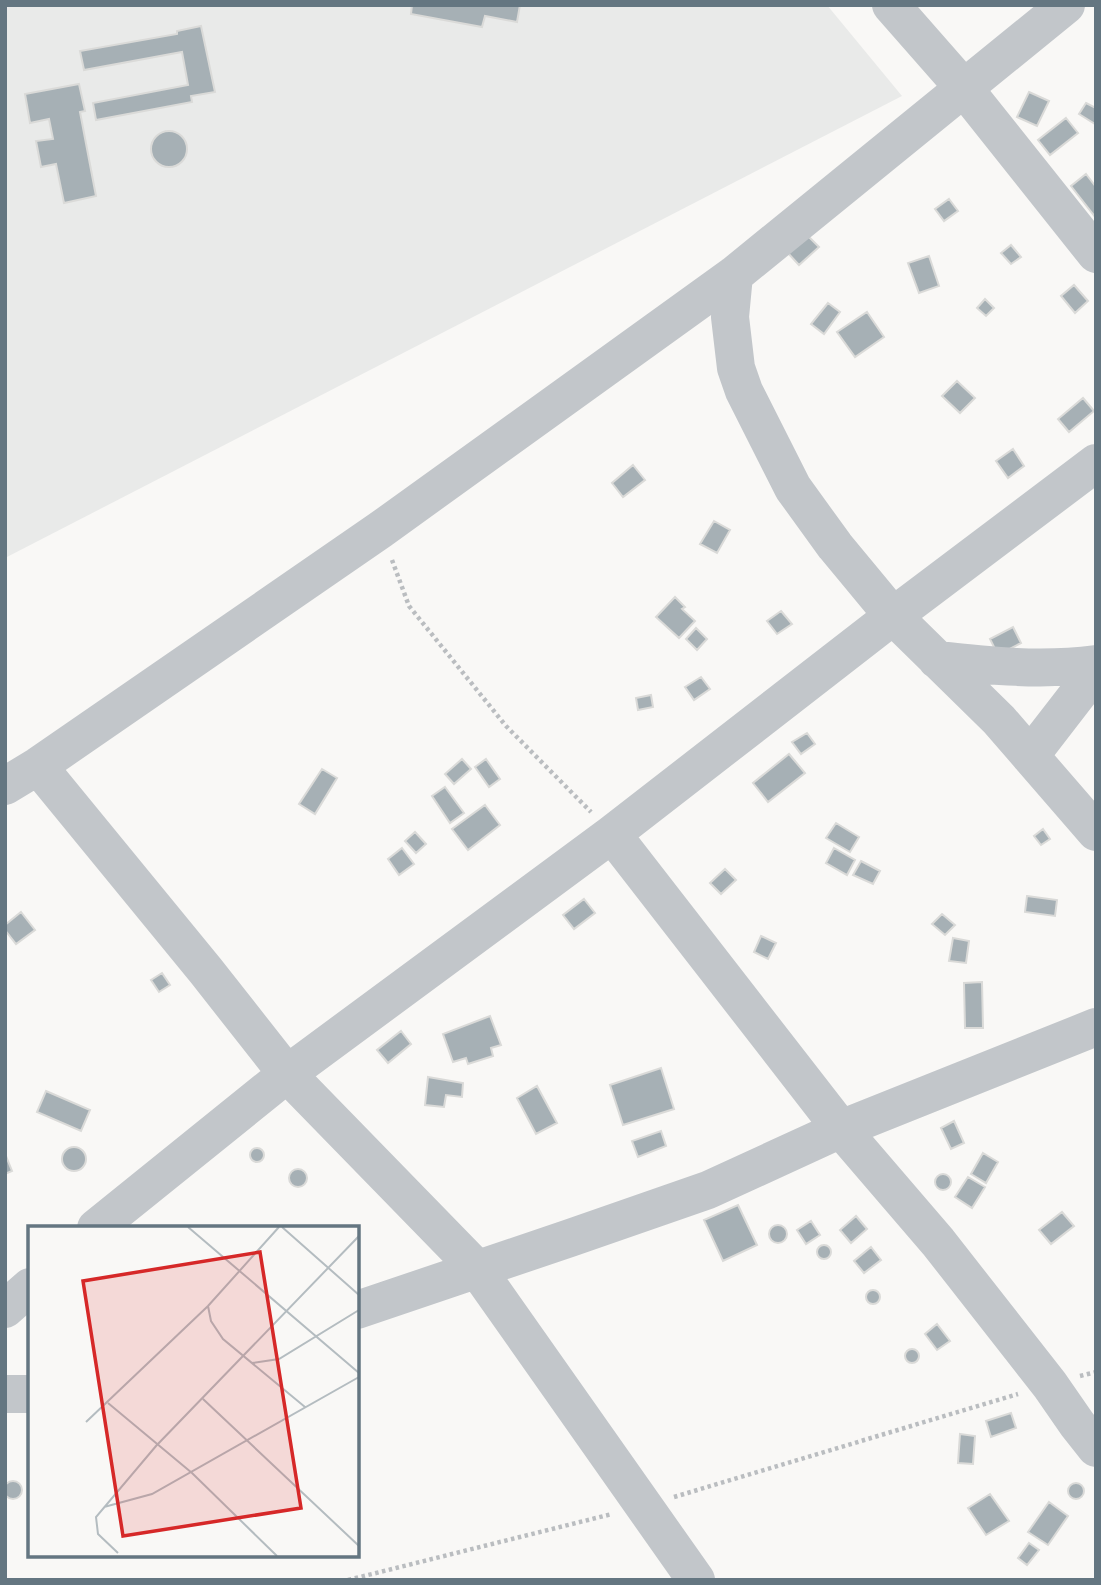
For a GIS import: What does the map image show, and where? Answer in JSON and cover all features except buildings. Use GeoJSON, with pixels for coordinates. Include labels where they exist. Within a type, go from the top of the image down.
{"type":"FeatureCollection","features":[{"type":"Feature","properties":{"kind":"street"},"geometry":{"type":"LineString","coordinates":[[891,5],[963,87],[1096,254]]}},
{"type":"Feature","properties":{"kind":"street"},"geometry":{"type":"LineString","coordinates":[[5,786],[380,530],[734,275],[1066,5]]}},
{"type":"Feature","properties":{"kind":"street"},"geometry":{"type":"LineString","coordinates":[[734,275],[730,317],[736,368],[744,391],[793,488],[892,616],[999,720],[1096,832]]}},
{"type":"Feature","properties":{"kind":"street"},"geometry":{"type":"LineString","coordinates":[[98,1226],[287,1074],[612,834],[892,616],[1096,463]]}},
{"type":"Feature","properties":{"kind":"street"},"geometry":{"type":"LineString","coordinates":[[937,660],[1026,668],[1096,664]]}},
{"type":"Feature","properties":{"kind":"street"},"geometry":{"type":"LineString","coordinates":[[1030,755],[1080,690],[1096,675]]}},
{"type":"Feature","properties":{"kind":"street"},"geometry":{"type":"LineString","coordinates":[[38,766],[287,1074],[477,1269],[696,1580]]}},
{"type":"Feature","properties":{"kind":"street"},"geometry":{"type":"LineString","coordinates":[[612,834],[841,1129],[938,1242],[1096,1448]]}},
{"type":"Feature","properties":{"kind":"street"},"geometry":{"type":"LineString","coordinates":[[359,1309],[708,1190],[841,1129],[1096,1027]]}},
{"type":"Feature","properties":{"kind":"street"},"geometry":{"type":"LineString","coordinates":[[5,1309],[28,1288]]}},
{"type":"Feature","properties":{"kind":"street"},"geometry":{"type":"LineString","coordinates":[[5,1394],[28,1394]]}},
{"type":"Feature","properties":{"kind":"path"},"geometry":{"type":"LineString","coordinates":[[380,530],[409,606],[506,726],[612,834]]}},
{"type":"Feature","properties":{"kind":"path"},"geometry":{"type":"LineString","coordinates":[[348,1580],[643,1506],[1096,1372]]}},
{"type":"Feature","properties":{"kind":"shaded area"},"geometry":{"type":"Polygon","coordinates":[[[5,5],[827,5],[902,96],[5,558],[5,5]]]}}]}
